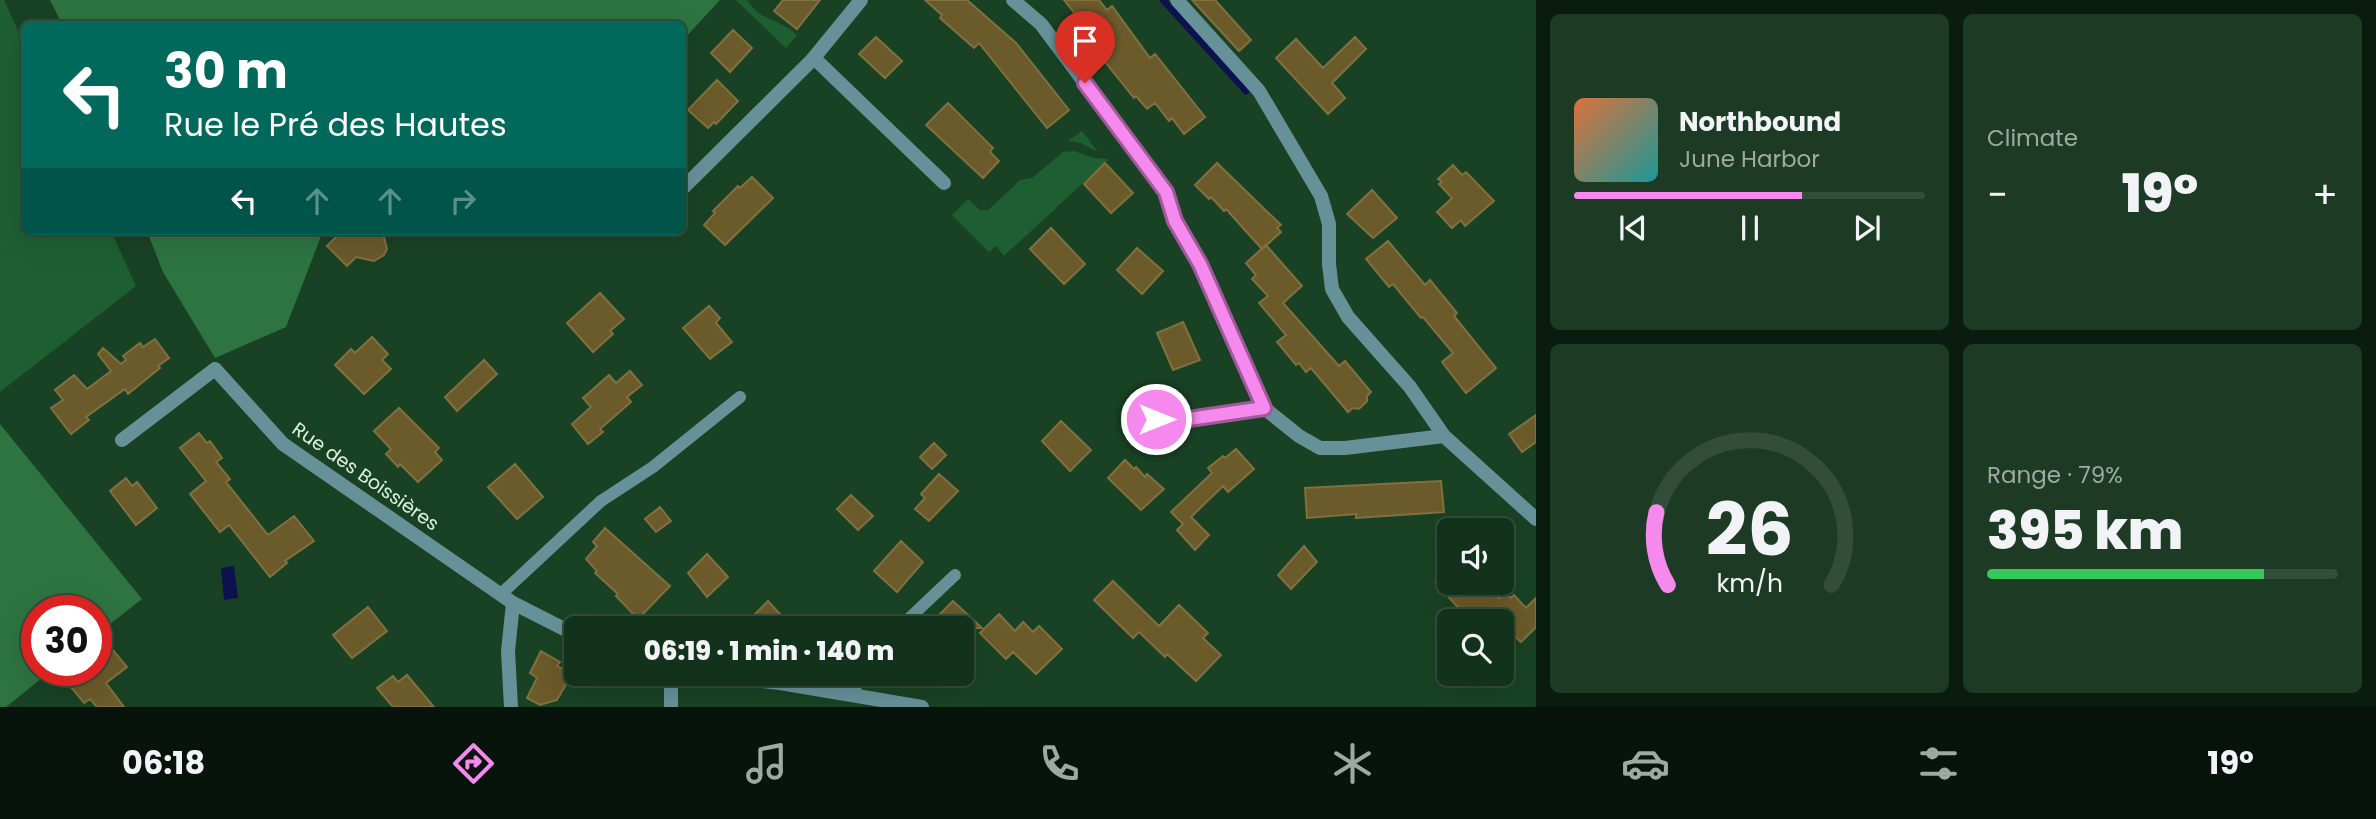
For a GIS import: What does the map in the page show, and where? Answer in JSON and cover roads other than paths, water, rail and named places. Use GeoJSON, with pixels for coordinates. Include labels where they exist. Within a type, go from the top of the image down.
{"type":"FeatureCollection","features":[{"type":"Feature","properties":{"kind":"street"},"geometry":{"type":"LineString","coordinates":[[686,185],[814,58],[861,0]]}},
{"type":"Feature","properties":{"kind":"street"},"geometry":{"type":"LineString","coordinates":[[1013,0],[1041,24],[1166,192],[1175,221],[1200,264],[1264,408],[1299,436],[1321,448],[1345,448],[1444,436]]}},
{"type":"Feature","properties":{"kind":"street"},"geometry":{"type":"LineString","coordinates":[[1177,0],[1259,91],[1321,196],[1329,223],[1332,289],[1348,317],[1410,387],[1444,436],[1536,519]]}},
{"type":"Feature","properties":{"kind":"street"},"geometry":{"type":"LineString","coordinates":[[814,58],[944,183]]}},
{"type":"Feature","properties":{"kind":"street","name":"Rue des Boissières"},"geometry":{"type":"LineString","coordinates":[[122,440],[215,369],[283,444],[507,598],[564,629]]}},
{"type":"Feature","properties":{"kind":"street"},"geometry":{"type":"LineString","coordinates":[[1137,417],[1175,421],[1264,408]]}},
{"type":"Feature","properties":{"kind":"street"},"geometry":{"type":"LineString","coordinates":[[507,598],[511,707]]}},
{"type":"Feature","properties":{"kind":"street"},"geometry":{"type":"LineString","coordinates":[[671,686],[671,707]]}},
{"type":"Feature","properties":{"kind":"street"},"geometry":{"type":"LineString","coordinates":[[798,686],[922,707]]}},
{"type":"Feature","properties":{"kind":"lane"},"geometry":{"type":"LineString","coordinates":[[507,598],[601,501],[653,467],[740,397]]}},
{"type":"Feature","properties":{"kind":"lane"},"geometry":{"type":"LineString","coordinates":[[912,616],[955,575]]}},
{"type":"Feature","properties":{"kind":"lane"},"geometry":{"type":"LineString","coordinates":[[853,695],[856,686]]}},
{"type":"Feature","properties":{"kind":"waterway"},"geometry":{"type":"LineString","coordinates":[[1163,0],[1246,91]]}}]}
